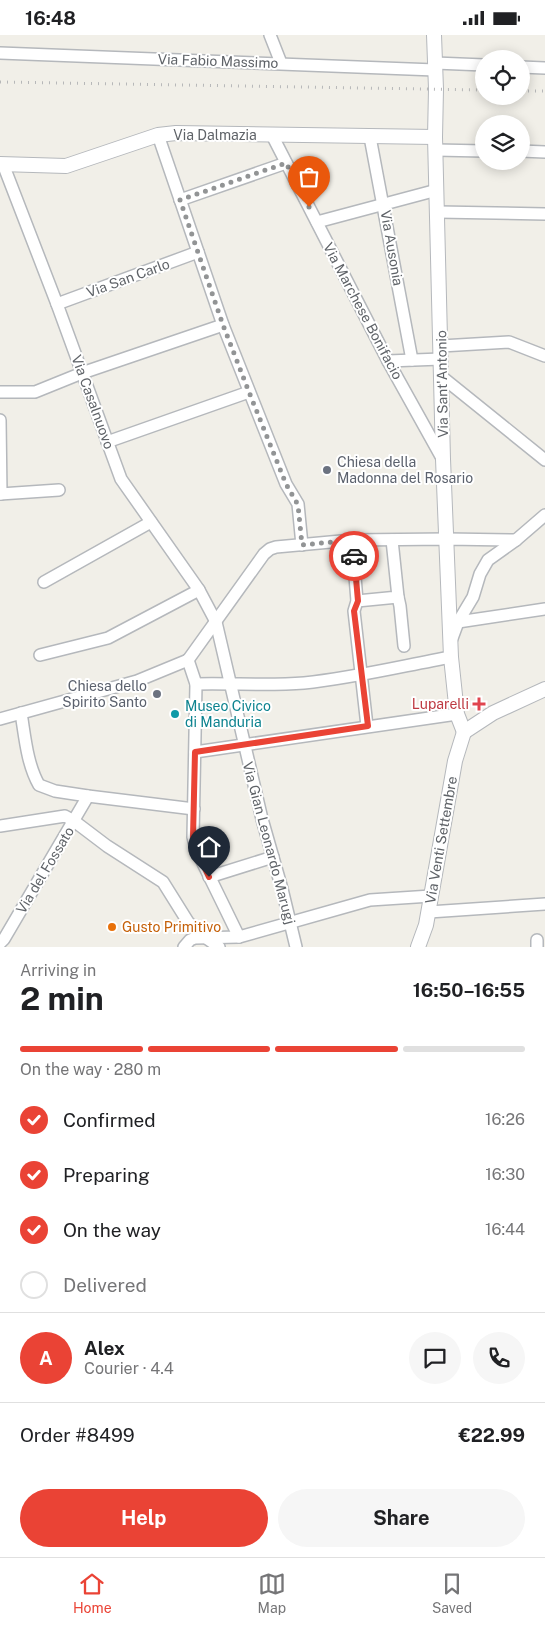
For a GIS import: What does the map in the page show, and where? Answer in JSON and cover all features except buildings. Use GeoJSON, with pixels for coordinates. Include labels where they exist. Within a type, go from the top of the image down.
{"type":"FeatureCollection","features":[{"type":"Feature","properties":{"kind":"street"},"geometry":{"type":"LineString","coordinates":[[270,35],[281,63]]}},
{"type":"Feature","properties":{"kind":"street","name":"Via Sant'Antonio"},"geometry":{"type":"LineString","coordinates":[[434,35],[443,459],[450,643],[457,714],[464,732]]}},
{"type":"Feature","properties":{"kind":"street","name":"Via Fabio Massimo"},"geometry":{"type":"LineString","coordinates":[[0,53],[281,63],[435,67],[475,65]]}},
{"type":"Feature","properties":{"kind":"street"},"geometry":{"type":"LineString","coordinates":[[530,67],[545,68]]}},
{"type":"Feature","properties":{"kind":"street","name":"Via Dalmazia"},"geometry":{"type":"LineString","coordinates":[[1,164],[66,166],[158,135],[176,133],[370,137],[435,143]]}},
{"type":"Feature","properties":{"kind":"street"},"geometry":{"type":"LineString","coordinates":[[158,135],[223,325],[286,484],[298,505],[302,545]]}},
{"type":"Feature","properties":{"kind":"street","name":"Via Marchese Bonifacio"},"geometry":{"type":"LineString","coordinates":[[272,135],[388,361],[443,459]]}},
{"type":"Feature","properties":{"kind":"street","name":"Via Ausonia"},"geometry":{"type":"LineString","coordinates":[[370,137],[384,203],[412,360]]}},
{"type":"Feature","properties":{"kind":"street"},"geometry":{"type":"LineString","coordinates":[[435,143],[475,150]]}},
{"type":"Feature","properties":{"kind":"street"},"geometry":{"type":"LineString","coordinates":[[530,151],[545,152]]}},
{"type":"Feature","properties":{"kind":"street"},"geometry":{"type":"LineString","coordinates":[[180,200],[286,163]]}},
{"type":"Feature","properties":{"kind":"street","name":"Via Casalnuovo"},"geometry":{"type":"LineString","coordinates":[[1,164],[57,305],[121,479],[199,590],[216,622]]}},
{"type":"Feature","properties":{"kind":"street"},"geometry":{"type":"LineString","coordinates":[[317,222],[437,190]]}},
{"type":"Feature","properties":{"kind":"street"},"geometry":{"type":"LineString","coordinates":[[438,212],[545,214]]}},
{"type":"Feature","properties":{"kind":"street","name":"Via San Carlo"},"geometry":{"type":"LineString","coordinates":[[57,305],[198,252]]}},
{"type":"Feature","properties":{"kind":"street"},"geometry":{"type":"LineString","coordinates":[[0,393],[35,392],[82,373],[223,325]]}},
{"type":"Feature","properties":{"kind":"street"},"geometry":{"type":"LineString","coordinates":[[388,361],[412,360],[441,352],[509,343],[545,356]]}},
{"type":"Feature","properties":{"kind":"street"},"geometry":{"type":"LineString","coordinates":[[442,377],[545,459]]}},
{"type":"Feature","properties":{"kind":"street"},"geometry":{"type":"LineString","coordinates":[[107,442],[249,392]]}},
{"type":"Feature","properties":{"kind":"street"},"geometry":{"type":"LineString","coordinates":[[0,420],[1,494],[59,490]]}},
{"type":"Feature","properties":{"kind":"street"},"geometry":{"type":"LineString","coordinates":[[450,643],[458,622],[473,597],[480,574],[488,560],[516,540],[545,515]]}},
{"type":"Feature","properties":{"kind":"street"},"geometry":{"type":"LineString","coordinates":[[44,581],[151,522]]}},
{"type":"Feature","properties":{"kind":"street"},"geometry":{"type":"LineString","coordinates":[[352,540],[358,601],[354,611],[368,726]]}},
{"type":"Feature","properties":{"kind":"street"},"geometry":{"type":"LineString","coordinates":[[0,719],[137,681],[188,659],[264,554],[270,549],[352,540],[516,540]]}},
{"type":"Feature","properties":{"kind":"street"},"geometry":{"type":"LineString","coordinates":[[392,540],[404,646]]}},
{"type":"Feature","properties":{"kind":"street"},"geometry":{"type":"LineString","coordinates":[[40,655],[108,638],[199,590]]}},
{"type":"Feature","properties":{"kind":"street"},"geometry":{"type":"LineString","coordinates":[[358,601],[398,597]]}},
{"type":"Feature","properties":{"kind":"street"},"geometry":{"type":"LineString","coordinates":[[458,622],[545,609]]}},
{"type":"Feature","properties":{"kind":"street","name":"Via Gian Leonardo Marugj"},"geometry":{"type":"LineString","coordinates":[[216,622],[244,745],[296,947]]}},
{"type":"Feature","properties":{"kind":"street"},"geometry":{"type":"LineString","coordinates":[[196,684],[230,683],[261,685],[296,683],[362,674],[451,657]]}},
{"type":"Feature","properties":{"kind":"street"},"geometry":{"type":"LineString","coordinates":[[188,659],[196,684],[193,837],[196,849],[239,937]]}},
{"type":"Feature","properties":{"kind":"street"},"geometry":{"type":"LineString","coordinates":[[464,732],[492,713],[545,689]]}},
{"type":"Feature","properties":{"kind":"street"},"geometry":{"type":"LineString","coordinates":[[20,713],[34,777],[39,785],[55,791],[194,809]]}},
{"type":"Feature","properties":{"kind":"street"},"geometry":{"type":"LineString","coordinates":[[195,752],[457,714]]}},
{"type":"Feature","properties":{"kind":"street","name":"Via Venti Settembre"},"geometry":{"type":"LineString","coordinates":[[418,947],[429,912],[455,761],[464,732]]}},
{"type":"Feature","properties":{"kind":"street","name":"Via del Fossato"},"geometry":{"type":"LineString","coordinates":[[0,943],[88,796]]}},
{"type":"Feature","properties":{"kind":"street"},"geometry":{"type":"LineString","coordinates":[[0,826],[65,817],[74,821],[108,847],[164,882],[188,922],[199,933],[219,947]]}},
{"type":"Feature","properties":{"kind":"street"},"geometry":{"type":"LineString","coordinates":[[209,877],[273,857]]}},
{"type":"Feature","properties":{"kind":"street"},"geometry":{"type":"LineString","coordinates":[[184,947],[190,940],[206,937],[239,937],[370,900],[432,896]]}},
{"type":"Feature","properties":{"kind":"street"},"geometry":{"type":"LineString","coordinates":[[429,912],[545,904]]}},
{"type":"Feature","properties":{"kind":"railway"},"geometry":{"type":"LineString","coordinates":[[0,82],[475,90]]}},
{"type":"Feature","properties":{"kind":"railway"},"geometry":{"type":"LineString","coordinates":[[530,91],[545,91]]}},
{"type":"Feature","properties":{"kind":"way so far"},"geometry":{"type":"LineString","coordinates":[[309,207],[286,163],[180,200],[223,325],[286,484],[298,505],[302,545],[352,540],[354,556]]}},
{"type":"Feature","properties":{"kind":"place","name":"Chiesa della Madonna del Rosario"},"geometry":{"type":"Point","coordinates":[327,470]}},
{"type":"Feature","properties":{"kind":"place","name":"Chiesa dello Spirito Santo"},"geometry":{"type":"Point","coordinates":[157,694]}},
{"type":"Feature","properties":{"kind":"place","name":"Luparelli"},"geometry":{"type":"Point","coordinates":[479,704]}},
{"type":"Feature","properties":{"kind":"place","name":"Museo Civico di Manduria"},"geometry":{"type":"Point","coordinates":[175,714]}},
{"type":"Feature","properties":{"kind":"place","name":"Gusto Primitivo"},"geometry":{"type":"Point","coordinates":[112,927]}},
{"type":"Feature","properties":{"kind":"route"},"geometry":{"type":"LineString","coordinates":[[209,877],[196,849],[193,837],[195,752],[368,726],[354,611],[358,601],[354,556]]}}]}
